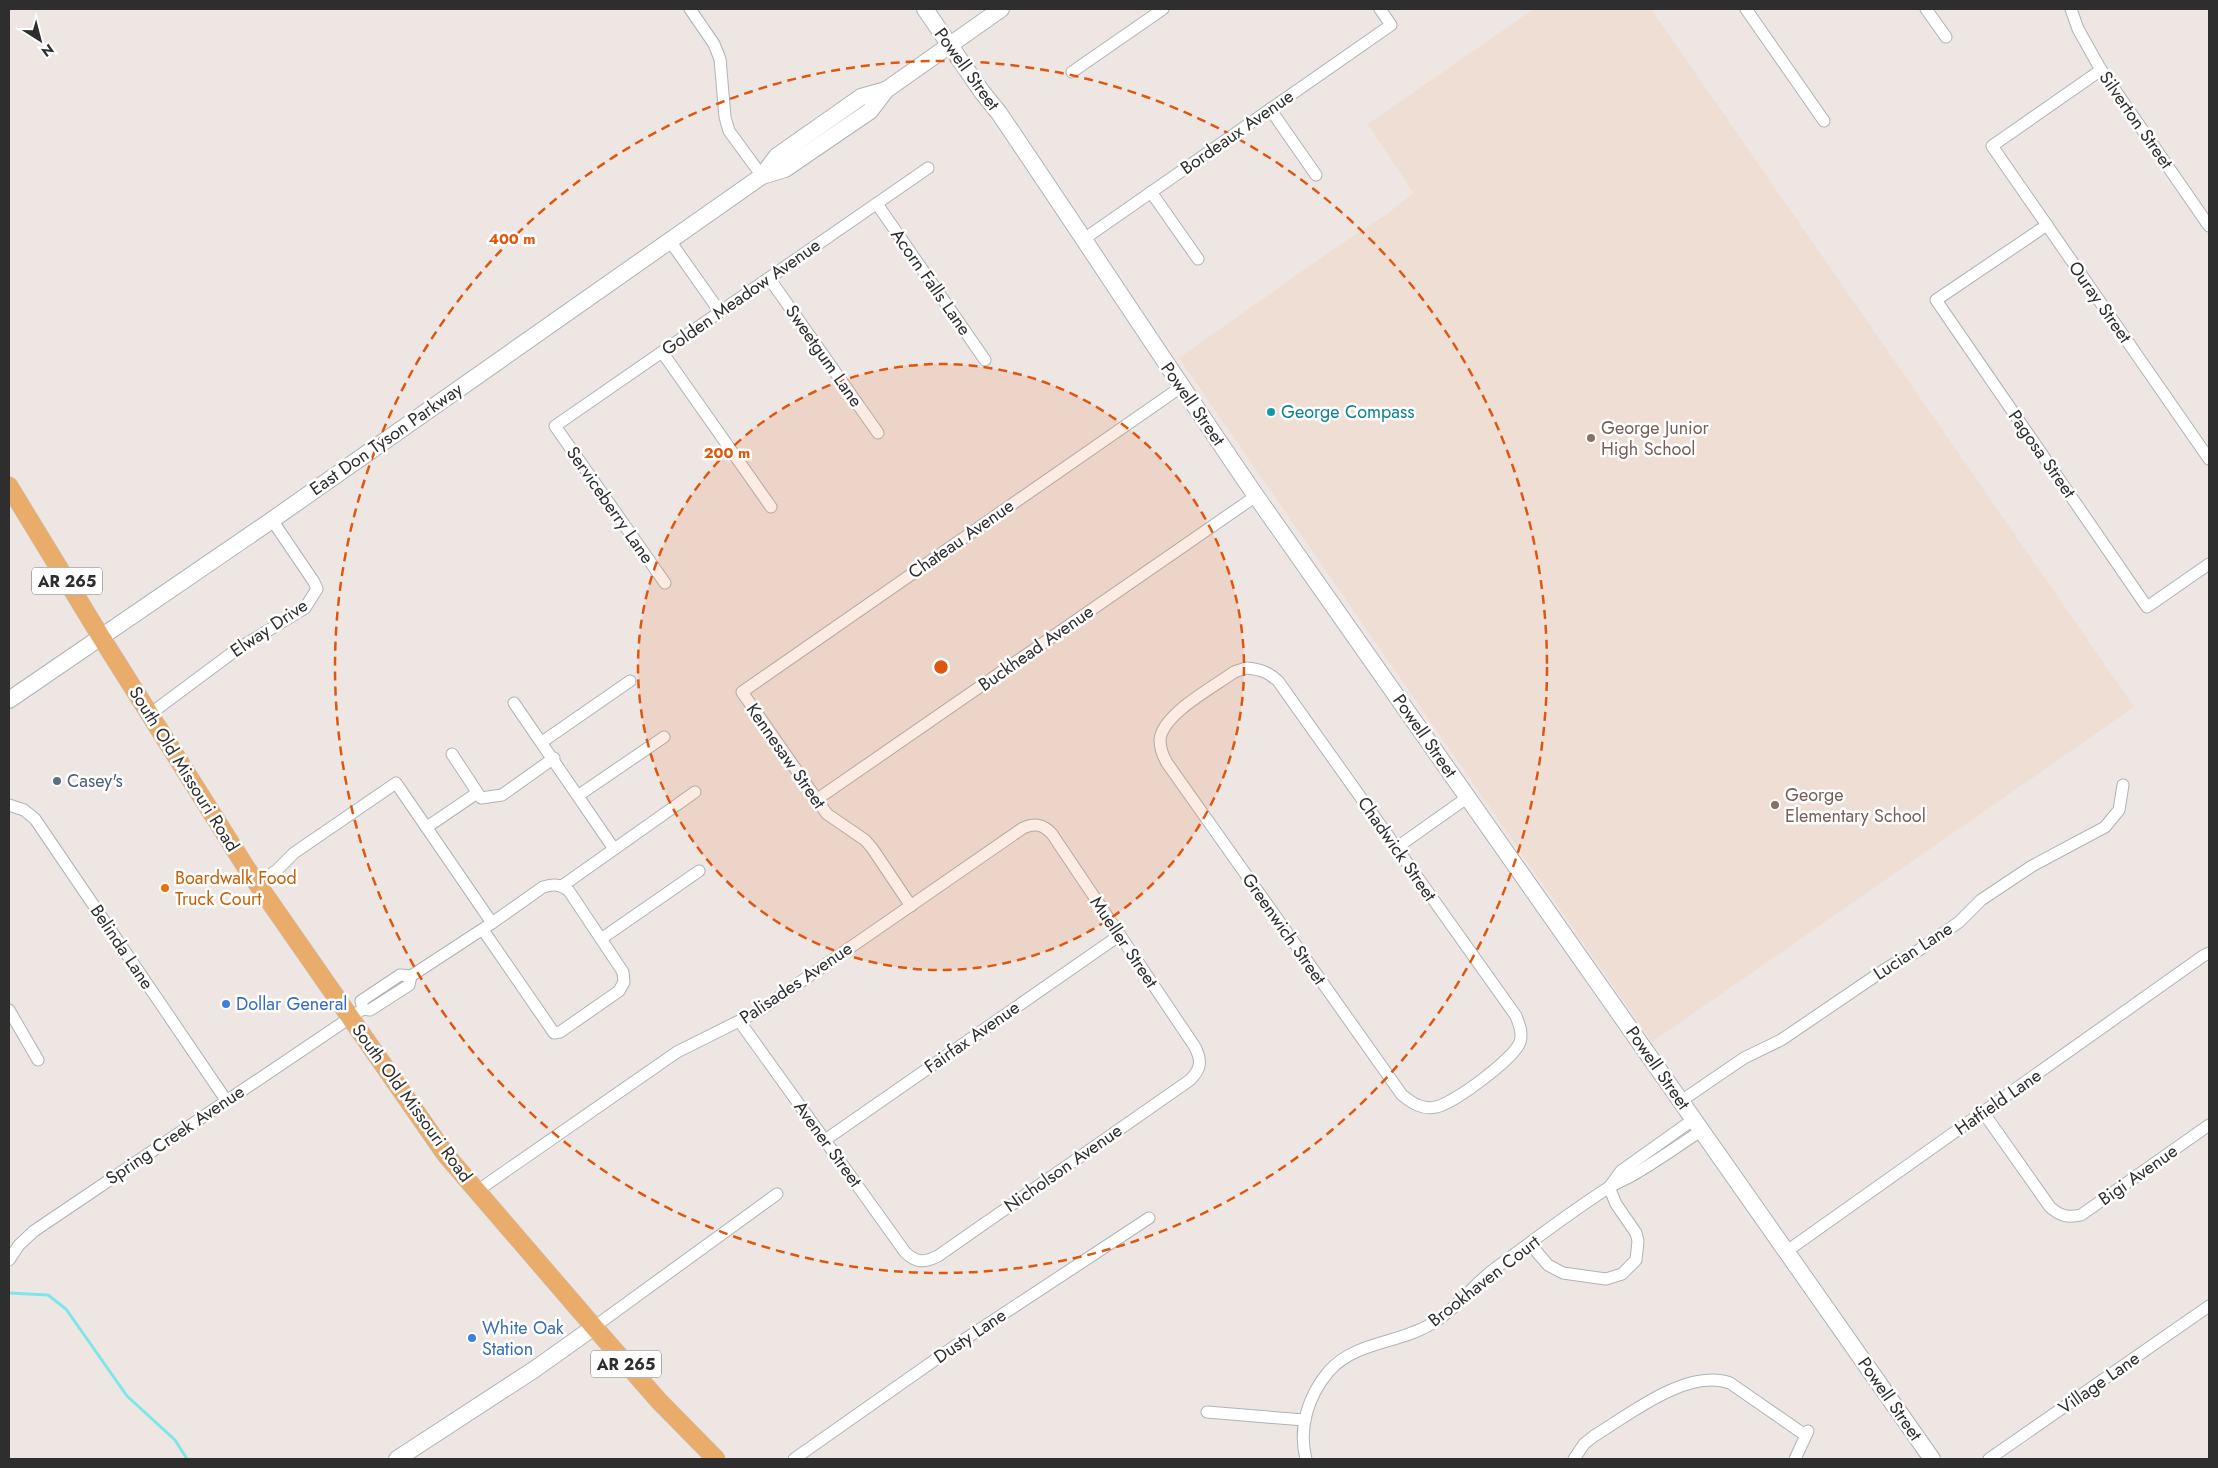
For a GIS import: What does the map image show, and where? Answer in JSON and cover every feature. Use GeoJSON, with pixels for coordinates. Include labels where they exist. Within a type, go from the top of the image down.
{"type":"FeatureCollection","features":[{"type":"Feature","properties":{"kind":"main road","name":"South Old Missouri Road"},"geometry":{"type":"LineString","coordinates":[[9,486],[101,637],[257,884],[356,1013],[446,1155],[594,1327],[659,1400],[716,1459]]}},
{"type":"Feature","properties":{"kind":"street"},"geometry":{"type":"LineString","coordinates":[[690,9],[714,44],[720,59],[724,117],[729,131],[762,176]]}},
{"type":"Feature","properties":{"kind":"street","name":"Powell Street"},"geometry":{"type":"LineString","coordinates":[[924,9],[999,113],[1145,328],[1158,353],[1256,496],[1932,1459]]}},
{"type":"Feature","properties":{"kind":"street","name":"East Don Tyson Parkway"},"geometry":{"type":"LineString","coordinates":[[9,700],[272,520],[762,176],[776,156],[861,97],[886,90],[1001,9]]}},
{"type":"Feature","properties":{"kind":"street"},"geometry":{"type":"LineString","coordinates":[[1072,72],[1162,9]]}},
{"type":"Feature","properties":{"kind":"street","name":"Bordeaux Avenue"},"geometry":{"type":"LineString","coordinates":[[1084,239],[1391,25],[1380,9]]}},
{"type":"Feature","properties":{"kind":"street"},"geometry":{"type":"LineString","coordinates":[[1746,9],[1824,122]]}},
{"type":"Feature","properties":{"kind":"street"},"geometry":{"type":"LineString","coordinates":[[1926,9],[1946,37]]}},
{"type":"Feature","properties":{"kind":"street","name":"Silverton Street"},"geometry":{"type":"LineString","coordinates":[[2071,9],[2078,29],[2101,70],[2209,226]]}},
{"type":"Feature","properties":{"kind":"street","name":"Ouray Street"},"geometry":{"type":"LineString","coordinates":[[2101,70],[1992,146],[2209,459]]}},
{"type":"Feature","properties":{"kind":"street"},"geometry":{"type":"LineString","coordinates":[[1270,109],[1316,175]]}},
{"type":"Feature","properties":{"kind":"street","name":"Golden Meadow Avenue"},"geometry":{"type":"LineString","coordinates":[[555,426],[928,168]]}},
{"type":"Feature","properties":{"kind":"street"},"geometry":{"type":"LineString","coordinates":[[1151,192],[1198,259]]}},
{"type":"Feature","properties":{"kind":"street","name":"Acorn Falls Lane"},"geometry":{"type":"LineString","coordinates":[[877,204],[984,360]]}},
{"type":"Feature","properties":{"kind":"street","name":"Pagosa Street"},"geometry":{"type":"LineString","coordinates":[[2047,225],[1936,300],[2147,607],[2209,564]]}},
{"type":"Feature","properties":{"kind":"street"},"geometry":{"type":"LineString","coordinates":[[670,241],[720,312]]}},
{"type":"Feature","properties":{"kind":"street","name":"Sweetgum Lane"},"geometry":{"type":"LineString","coordinates":[[769,278],[878,433]]}},
{"type":"Feature","properties":{"kind":"street"},"geometry":{"type":"LineString","coordinates":[[662,352],[771,507]]}},
{"type":"Feature","properties":{"kind":"street","name":"Chateau Avenue"},"geometry":{"type":"LineString","coordinates":[[742,692],[1181,387]]}},
{"type":"Feature","properties":{"kind":"street","name":"Serviceberry Lane"},"geometry":{"type":"LineString","coordinates":[[555,426],[665,583]]}},
{"type":"Feature","properties":{"kind":"street","name":"Buckhead Avenue"},"geometry":{"type":"LineString","coordinates":[[816,800],[1256,496]]}},
{"type":"Feature","properties":{"kind":"street","name":"Elway Drive"},"geometry":{"type":"LineString","coordinates":[[150,714],[236,650],[305,608],[313,598],[317,589],[314,582],[272,520]]}},
{"type":"Feature","properties":{"kind":"street","name":"Greenwich Street"},"geometry":{"type":"LineString","coordinates":[[1257,669],[1246,668],[1234,672],[1174,715],[1164,727],[1160,739],[1161,751],[1167,763],[1396,1086],[1410,1102],[1422,1108],[1436,1107],[1450,1101],[1506,1062],[1515,1052],[1521,1041]]}},
{"type":"Feature","properties":{"kind":"street","name":"Chadwick Street"},"geometry":{"type":"LineString","coordinates":[[1257,669],[1268,673],[1278,681],[1516,1016],[1521,1041]]}},
{"type":"Feature","properties":{"kind":"street"},"geometry":{"type":"LineString","coordinates":[[542,742],[630,681]]}},
{"type":"Feature","properties":{"kind":"street","name":"Kennesaw Street"},"geometry":{"type":"LineString","coordinates":[[742,692],[826,814],[865,840],[911,906]]}},
{"type":"Feature","properties":{"kind":"street"},"geometry":{"type":"LineString","coordinates":[[514,703],[554,758],[614,849]]}},
{"type":"Feature","properties":{"kind":"street"},"geometry":{"type":"LineString","coordinates":[[579,795],[664,737]]}},
{"type":"Feature","properties":{"kind":"street"},"geometry":{"type":"LineString","coordinates":[[452,754],[482,798],[502,795],[554,758]]}},
{"type":"Feature","properties":{"kind":"street"},"geometry":{"type":"LineString","coordinates":[[257,884],[278,870],[294,853],[396,783],[492,923]]}},
{"type":"Feature","properties":{"kind":"street","name":"Lucian Lane"},"geometry":{"type":"LineString","coordinates":[[1681,1101],[1744,1058],[1781,1040],[1886,968],[1919,950],[1958,922],[1981,900],[2032,866],[2105,827],[2118,810],[2123,785]]}},
{"type":"Feature","properties":{"kind":"street"},"geometry":{"type":"LineString","coordinates":[[483,930],[556,1034],[619,991],[624,982],[623,972],[569,891],[562,886],[695,792]]}},
{"type":"Feature","properties":{"kind":"street"},"geometry":{"type":"LineString","coordinates":[[427,827],[477,793]]}},
{"type":"Feature","properties":{"kind":"street"},"geometry":{"type":"LineString","coordinates":[[1396,848],[1468,797]]}},
{"type":"Feature","properties":{"kind":"street","name":"Belinda Lane"},"geometry":{"type":"LineString","coordinates":[[9,805],[24,810],[35,819],[226,1100]]}},
{"type":"Feature","properties":{"kind":"street","name":"Palisades Avenue"},"geometry":{"type":"LineString","coordinates":[[477,1191],[677,1052],[757,1012],[1023,828],[1039,825]]}},
{"type":"Feature","properties":{"kind":"street","name":"Mueller Street"},"geometry":{"type":"LineString","coordinates":[[1039,825],[1046,828],[1052,834],[1120,935],[1195,1047],[1200,1056],[1200,1065]]}},
{"type":"Feature","properties":{"kind":"street"},"geometry":{"type":"LineString","coordinates":[[601,939],[699,871]]}},
{"type":"Feature","properties":{"kind":"street","name":"Spring Creek Avenue"},"geometry":{"type":"LineString","coordinates":[[9,1260],[19,1245],[34,1231],[226,1100],[356,1013],[370,1010],[409,985],[411,976],[483,930],[543,887],[552,884],[562,886]]}},
{"type":"Feature","properties":{"kind":"street","name":"Fairfax Avenue"},"geometry":{"type":"LineString","coordinates":[[825,1140],[1120,935]]}},
{"type":"Feature","properties":{"kind":"street","name":"Hatfield Lane"},"geometry":{"type":"LineString","coordinates":[[1787,1251],[2209,953]]}},
{"type":"Feature","properties":{"kind":"street"},"geometry":{"type":"LineString","coordinates":[[9,1010],[38,1060]]}},
{"type":"Feature","properties":{"kind":"street","name":"Avener Street"},"geometry":{"type":"LineString","coordinates":[[740,1022],[905,1252],[911,1259],[919,1262]]}},
{"type":"Feature","properties":{"kind":"street","name":"Nicholson Avenue"},"geometry":{"type":"LineString","coordinates":[[919,1262],[928,1261],[938,1256],[1190,1080],[1197,1073],[1200,1065]]}},
{"type":"Feature","properties":{"kind":"street","name":"Bigi Avenue"},"geometry":{"type":"LineString","coordinates":[[1983,1112],[2050,1207],[2064,1217],[2081,1215],[2209,1125]]}},
{"type":"Feature","properties":{"kind":"street","name":"Brookhaven Court"},"geometry":{"type":"LineString","coordinates":[[1306,1459],[1303,1436],[1304,1420],[1317,1388],[1340,1360],[1369,1346],[1410,1335],[1431,1325],[1458,1305],[1494,1269],[1609,1187],[1651,1164],[1698,1124]]}},
{"type":"Feature","properties":{"kind":"street"},"geometry":{"type":"LineString","coordinates":[[1530,1244],[1548,1265],[1563,1273],[1606,1279],[1622,1274],[1636,1260],[1638,1241],[1636,1233],[1616,1204],[1609,1187]]}},
{"type":"Feature","properties":{"kind":"street"},"geometry":{"type":"LineString","coordinates":[[396,1459],[535,1369],[777,1194]]}},
{"type":"Feature","properties":{"kind":"street","name":"Dusty Lane"},"geometry":{"type":"LineString","coordinates":[[794,1459],[959,1343],[1149,1218]]}},
{"type":"Feature","properties":{"kind":"street","name":"Village Lane"},"geometry":{"type":"LineString","coordinates":[[1989,1459],[2209,1306]]}},
{"type":"Feature","properties":{"kind":"street"},"geometry":{"type":"LineString","coordinates":[[1574,1459],[1584,1444],[1594,1436],[1669,1390],[1698,1380],[1721,1380],[1730,1383],[1807,1433],[1795,1459]]}},
{"type":"Feature","properties":{"kind":"street"},"geometry":{"type":"LineString","coordinates":[[1206,1412],[1304,1420]]}},
{"type":"Feature","properties":{"kind":"shaded area","name":"George Junior High School"},"geometry":{"type":"Polygon","coordinates":[[[1534,9],[1651,9],[2134,707],[1652,1042],[1179,358],[1387,214],[1414,193],[1368,124],[1534,9]]]}},
{"type":"Feature","properties":{"kind":"waterway"},"geometry":{"type":"LineString","coordinates":[[9,1293],[48,1295],[66,1309],[127,1396],[175,1440],[187,1459]]}},
{"type":"Feature","properties":{"kind":"place","name":"George Compass"},"geometry":{"type":"Point","coordinates":[1271,412]}},
{"type":"Feature","properties":{"kind":"place","name":"George Junior High School"},"geometry":{"type":"Point","coordinates":[1591,438]}},
{"type":"Feature","properties":{"kind":"place","name":"Casey's"},"geometry":{"type":"Point","coordinates":[57,781]}},
{"type":"Feature","properties":{"kind":"place","name":"George Elementary School"},"geometry":{"type":"Point","coordinates":[1775,805]}},
{"type":"Feature","properties":{"kind":"place","name":"Boardwalk Food Truck Court"},"geometry":{"type":"Point","coordinates":[165,888]}},
{"type":"Feature","properties":{"kind":"place","name":"Dollar General"},"geometry":{"type":"Point","coordinates":[226,1004]}},
{"type":"Feature","properties":{"kind":"place","name":"White Oak Station"},"geometry":{"type":"Point","coordinates":[472,1338]}}]}
